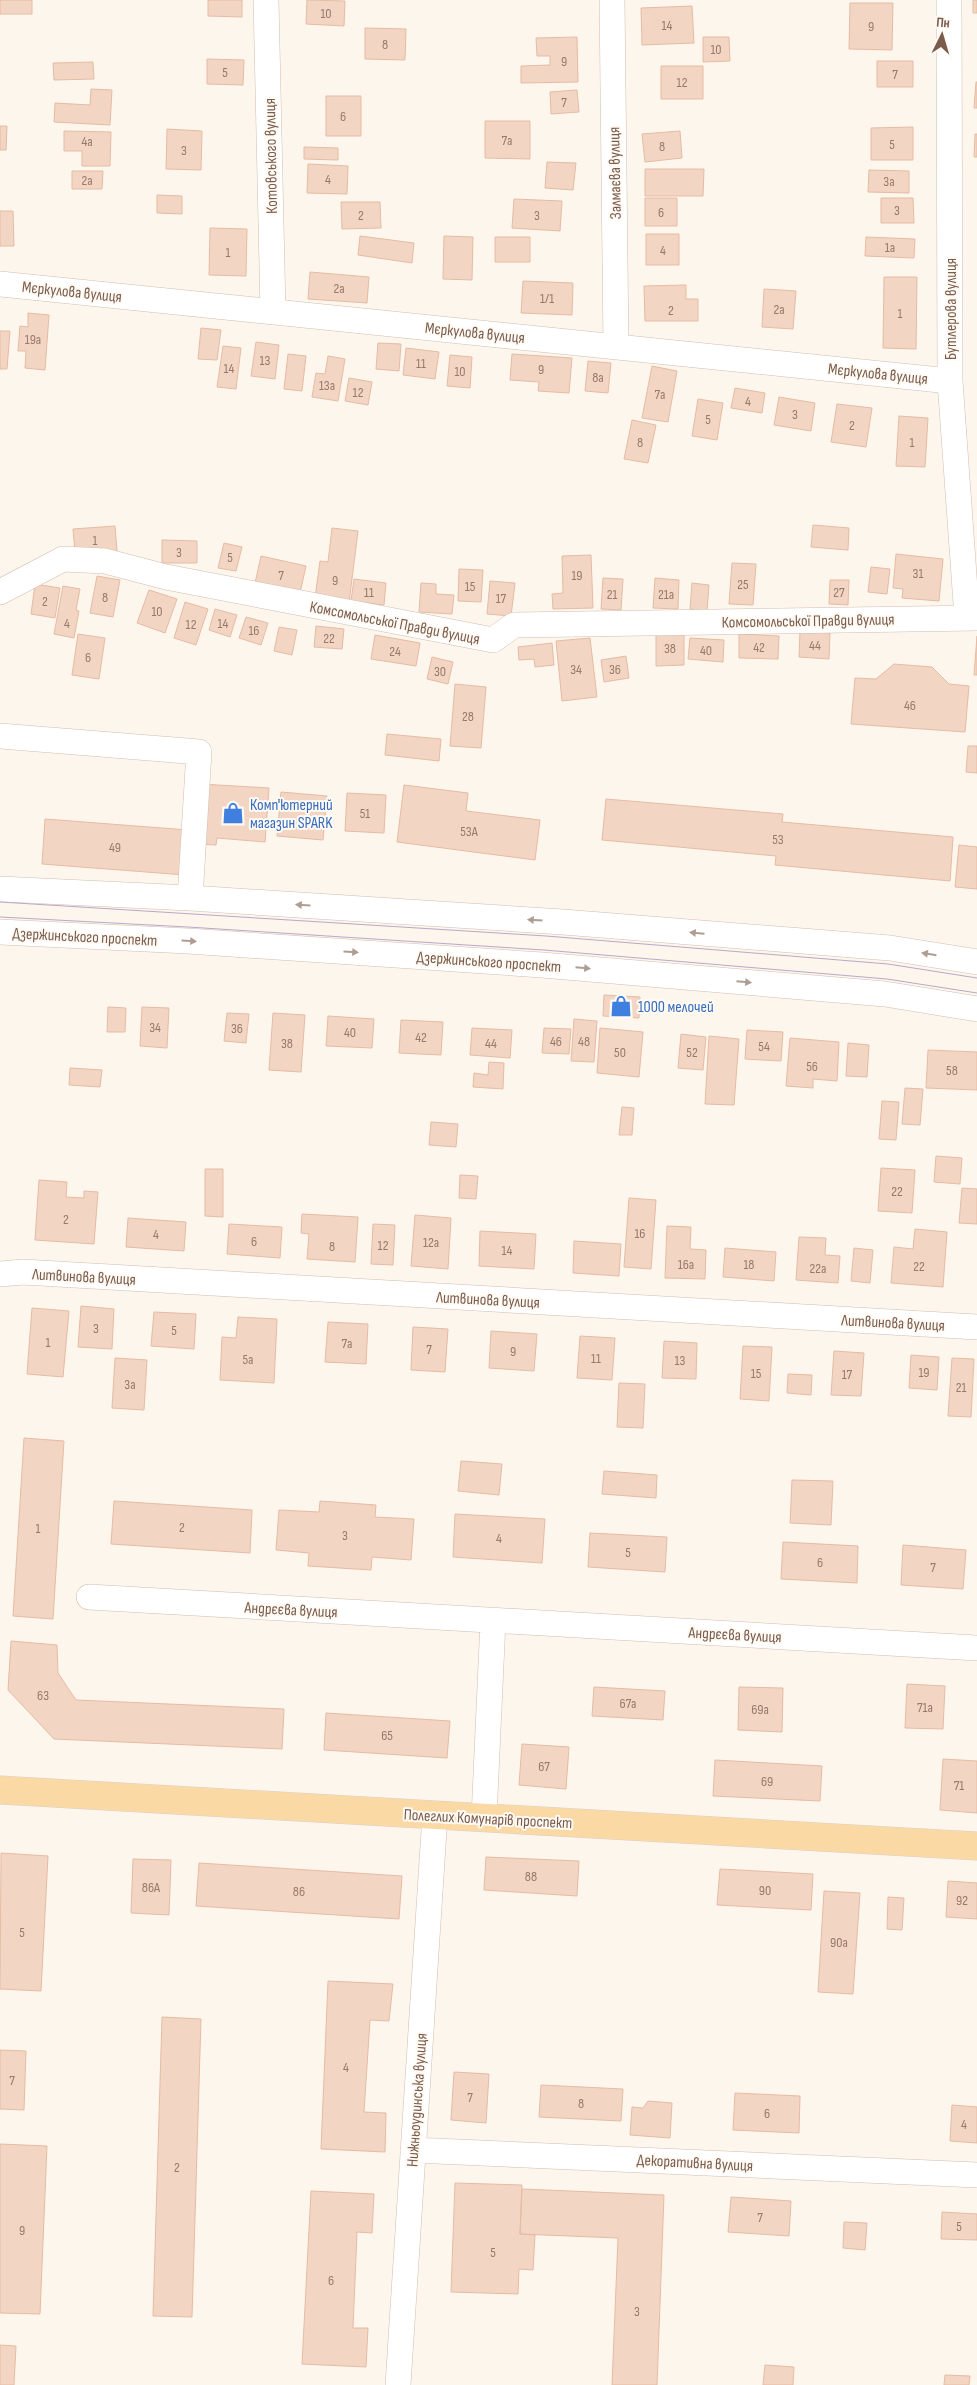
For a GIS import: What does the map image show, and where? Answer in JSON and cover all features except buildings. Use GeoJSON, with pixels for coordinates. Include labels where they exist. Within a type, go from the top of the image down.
{"type":"FeatureCollection","features":[{"type":"Feature","properties":{"kind":"main road","name":"Полеглих Комунарів проспект"},"geometry":{"type":"LineString","coordinates":[[0,1790],[977,1846]]}},
{"type":"Feature","properties":{"kind":"street","name":"Котовського вулиця"},"geometry":{"type":"LineString","coordinates":[[266,0],[273,312]]}},
{"type":"Feature","properties":{"kind":"street","name":"Залмаєва вулиця"},"geometry":{"type":"LineString","coordinates":[[612,0],[616,347]]}},
{"type":"Feature","properties":{"kind":"street","name":"Бутлерова вулиця"},"geometry":{"type":"LineString","coordinates":[[950,0],[950,381],[972,617]]}},
{"type":"Feature","properties":{"kind":"street","name":"Мєркулова вулиця"},"geometry":{"type":"LineString","coordinates":[[0,284],[950,381]]}},
{"type":"Feature","properties":{"kind":"street","name":"Комсомольської Правди вулиця"},"geometry":{"type":"LineString","coordinates":[[0,592],[63,559],[104,561],[166,578],[493,640],[514,626],[972,617]]}},
{"type":"Feature","properties":{"kind":"street"},"geometry":{"type":"LineString","coordinates":[[0,736],[200,752],[190,898]]}},
{"type":"Feature","properties":{"kind":"street"},"geometry":{"type":"LineString","coordinates":[[0,889],[190,898],[563,922],[890,948],[977,962]]}},
{"type":"Feature","properties":{"kind":"street","name":"Дзержинського проспект"},"geometry":{"type":"LineString","coordinates":[[0,932],[188,941],[542,965],[885,994],[977,1009]]}},
{"type":"Feature","properties":{"kind":"street","name":"Литвинова вулиця"},"geometry":{"type":"LineString","coordinates":[[0,1274],[23,1272],[977,1327]]}},
{"type":"Feature","properties":{"kind":"street","name":"Андрєєва вулиця"},"geometry":{"type":"LineString","coordinates":[[89,1597],[977,1648]]}},
{"type":"Feature","properties":{"kind":"street"},"geometry":{"type":"LineString","coordinates":[[484,1818],[493,1621]]}},
{"type":"Feature","properties":{"kind":"street","name":"Нижньоудинська вулиця"},"geometry":{"type":"LineString","coordinates":[[398,2385],[435,1815]]}},
{"type":"Feature","properties":{"kind":"street","name":"Декоративна вулиця"},"geometry":{"type":"LineString","coordinates":[[413,2150],[977,2174]]}},
{"type":"Feature","properties":{"kind":"tram line"},"geometry":{"type":"LineString","coordinates":[[0,902],[546,936],[888,964],[977,978]]}},
{"type":"Feature","properties":{"kind":"tram line"},"geometry":{"type":"LineString","coordinates":[[0,917],[544,950],[887,979],[977,993]]}},
{"type":"Feature","properties":{"kind":"place","name":"Комп'ютерний магазин SPARK"},"geometry":{"type":"Point","coordinates":[233,813]}},
{"type":"Feature","properties":{"kind":"place","name":"1000 мелочей"},"geometry":{"type":"Point","coordinates":[621,1006]}}]}
